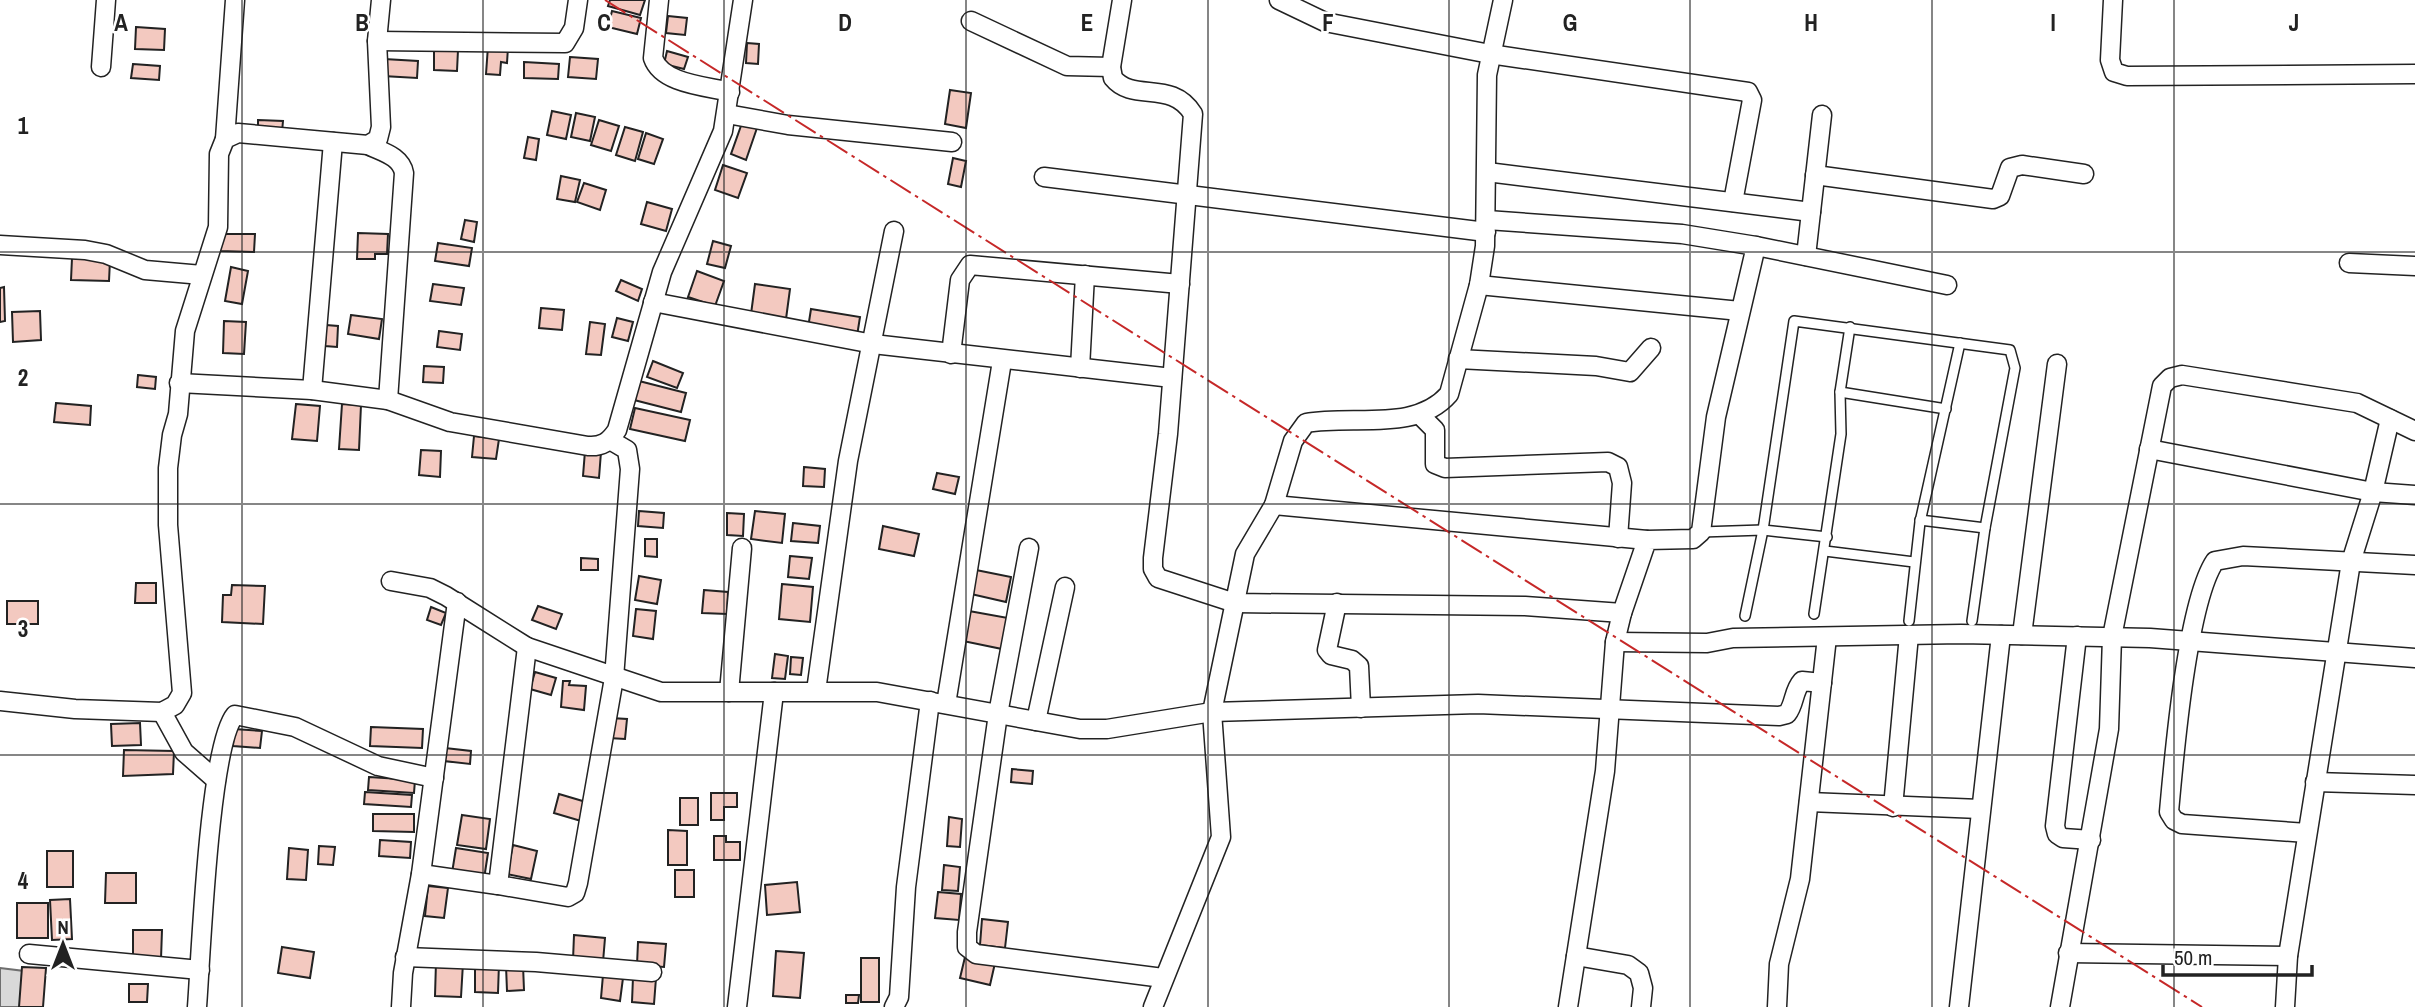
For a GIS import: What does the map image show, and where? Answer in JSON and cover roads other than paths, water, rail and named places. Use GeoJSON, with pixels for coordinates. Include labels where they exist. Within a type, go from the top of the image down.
{"type":"FeatureCollection","features":[{"type":"Feature","properties":{"kind":"street"},"geometry":{"type":"LineString","coordinates":[[101,66],[106,0]]}},
{"type":"Feature","properties":{"kind":"street"},"geometry":{"type":"LineString","coordinates":[[0,701],[75,709],[162,712],[175,705],[182,693],[167,489],[172,435],[178,414],[185,331],[218,226],[219,154],[225,139],[235,0]]}},
{"type":"Feature","properties":{"kind":"street"},"geometry":{"type":"LineString","coordinates":[[368,145],[378,139],[381,127],[377,41],[381,0]]}},
{"type":"Feature","properties":{"kind":"street"},"geometry":{"type":"LineString","coordinates":[[377,41],[565,43],[574,27],[578,0]]}},
{"type":"Feature","properties":{"kind":"street"},"geometry":{"type":"LineString","coordinates":[[659,0],[653,58],[656,66],[671,77],[730,92]]}},
{"type":"Feature","properties":{"kind":"street"},"geometry":{"type":"LineString","coordinates":[[179,383],[312,390],[388,400],[450,422],[588,446],[598,447],[610,440],[617,430],[668,254],[727,114],[743,0]]}},
{"type":"Feature","properties":{"kind":"street"},"geometry":{"type":"LineString","coordinates":[[1122,0],[1111,67],[1113,78],[1118,84],[1177,96],[1193,114],[1172,377],[1153,569],[1158,578],[1169,584],[1235,603],[1548,607],[1622,613]]}},
{"type":"Feature","properties":{"kind":"street"},"geometry":{"type":"LineString","coordinates":[[1279,0],[1325,22],[1490,54],[1748,92],[1752,100],[1733,202]]}},
{"type":"Feature","properties":{"kind":"street"},"geometry":{"type":"LineString","coordinates":[[1153,1007],[1221,836],[1212,712],[1245,554],[1274,505],[1293,441],[1306,423],[1420,415],[1438,406],[1449,394],[1479,285],[1487,226],[1490,54],[1503,0]]}},
{"type":"Feature","properties":{"kind":"street"},"geometry":{"type":"LineString","coordinates":[[2113,0],[2110,60],[2114,72],[2127,76],[2415,74]]}},
{"type":"Feature","properties":{"kind":"street"},"geometry":{"type":"LineString","coordinates":[[971,21],[1068,66],[1111,67]]}},
{"type":"Feature","properties":{"kind":"street"},"geometry":{"type":"LineString","coordinates":[[727,114],[802,127],[952,142]]}},
{"type":"Feature","properties":{"kind":"street"},"geometry":{"type":"LineString","coordinates":[[1805,256],[1822,116]]}},
{"type":"Feature","properties":{"kind":"street"},"geometry":{"type":"LineString","coordinates":[[225,139],[238,133],[368,145],[396,158],[402,164],[404,173],[388,400]]}},
{"type":"Feature","properties":{"kind":"street"},"geometry":{"type":"LineString","coordinates":[[312,390],[333,142]]}},
{"type":"Feature","properties":{"kind":"street"},"geometry":{"type":"LineString","coordinates":[[1815,175],[1993,199],[2000,196],[2010,168],[2022,165],[2084,174]]}},
{"type":"Feature","properties":{"kind":"street"},"geometry":{"type":"LineString","coordinates":[[1487,172],[1811,212]]}},
{"type":"Feature","properties":{"kind":"street"},"geometry":{"type":"LineString","coordinates":[[1044,177],[1487,226],[1682,234],[1756,246],[1947,285]]}},
{"type":"Feature","properties":{"kind":"street"},"geometry":{"type":"LineString","coordinates":[[816,691],[848,461],[894,231]]}},
{"type":"Feature","properties":{"kind":"street"},"geometry":{"type":"LineString","coordinates":[[0,245],[85,250],[106,254],[145,270],[202,275]]}},
{"type":"Feature","properties":{"kind":"street"},"geometry":{"type":"LineString","coordinates":[[1274,505],[1618,538],[1693,540],[1701,532],[1716,417],[1756,246]]}},
{"type":"Feature","properties":{"kind":"street"},"geometry":{"type":"LineString","coordinates":[[2349,262],[2415,266]]}},
{"type":"Feature","properties":{"kind":"street"},"geometry":{"type":"LineString","coordinates":[[951,354],[960,280],[970,265],[1180,284]]}},
{"type":"Feature","properties":{"kind":"street"},"geometry":{"type":"LineString","coordinates":[[1080,368],[1085,275]]}},
{"type":"Feature","properties":{"kind":"street"},"geometry":{"type":"LineString","coordinates":[[1479,285],[1740,312]]}},
{"type":"Feature","properties":{"kind":"street"},"geometry":{"type":"LineString","coordinates":[[653,302],[873,344],[1002,361],[1172,377]]}},
{"type":"Feature","properties":{"kind":"street"},"geometry":{"type":"LineString","coordinates":[[1458,359],[1596,366],[1630,372],[1651,348]]}},
{"type":"Feature","properties":{"kind":"street"},"geometry":{"type":"LineString","coordinates":[[894,1007],[899,997],[906,887],[1002,361]]}},
{"type":"Feature","properties":{"kind":"street"},"geometry":{"type":"LineString","coordinates":[[2022,635],[2057,364]]}},
{"type":"Feature","properties":{"kind":"street"},"geometry":{"type":"LineString","coordinates":[[2060,1007],[2109,729],[2112,637],[2162,386],[2170,377],[2182,375],[2357,403],[2415,431]]}},
{"type":"Feature","properties":{"kind":"street"},"geometry":{"type":"LineString","coordinates":[[1420,415],[1434,430],[1435,464],[1445,468],[1608,463],[1618,467],[1622,483],[1618,538]]}},
{"type":"Feature","properties":{"kind":"street"},"geometry":{"type":"LineString","coordinates":[[2284,1007],[2288,956],[2351,562],[2373,492],[2390,419]]}},
{"type":"Feature","properties":{"kind":"street"},"geometry":{"type":"LineString","coordinates":[[421,874],[559,897],[568,897],[575,893],[614,678],[630,458],[627,450],[610,440]]}},
{"type":"Feature","properties":{"kind":"street"},"geometry":{"type":"LineString","coordinates":[[2149,449],[2373,492],[2415,495]]}},
{"type":"Feature","properties":{"kind":"street"},"geometry":{"type":"LineString","coordinates":[[1569,1007],[1611,710],[1615,642],[1647,540]]}},
{"type":"Feature","properties":{"kind":"street"},"geometry":{"type":"LineString","coordinates":[[729,692],[742,548]]}},
{"type":"Feature","properties":{"kind":"street"},"geometry":{"type":"LineString","coordinates":[[1029,548],[998,714],[967,947],[976,954],[1163,978]]}},
{"type":"Feature","properties":{"kind":"street"},"geometry":{"type":"LineString","coordinates":[[2307,833],[2182,824],[2174,820],[2169,812],[2191,641],[2208,572],[2215,561],[2243,556],[2415,565]]}},
{"type":"Feature","properties":{"kind":"street"},"geometry":{"type":"LineString","coordinates":[[391,582],[429,588],[457,602],[527,647],[662,692],[877,692],[1080,729],[1107,729],[1212,712],[1478,704],[1779,716],[1787,714],[1792,708],[1796,688],[1802,681],[1822,682]]}},
{"type":"Feature","properties":{"kind":"street"},"geometry":{"type":"LineString","coordinates":[[1035,721],[1065,587]]}},
{"type":"Feature","properties":{"kind":"street"},"geometry":{"type":"LineString","coordinates":[[401,1007],[405,957],[421,874],[457,602]]}},
{"type":"Feature","properties":{"kind":"street"},"geometry":{"type":"LineString","coordinates":[[1338,603],[1327,650],[1331,656],[1352,660],[1359,666],[1361,708]]}},
{"type":"Feature","properties":{"kind":"street"},"geometry":{"type":"LineString","coordinates":[[1615,642],[1707,643],[1733,638],[1827,637],[1909,628],[2001,635],[2191,641],[2415,658]]}},
{"type":"Feature","properties":{"kind":"street"},"geometry":{"type":"LineString","coordinates":[[1893,807],[1909,628]]}},
{"type":"Feature","properties":{"kind":"street"},"geometry":{"type":"LineString","coordinates":[[1959,1007],[2001,635]]}},
{"type":"Feature","properties":{"kind":"street"},"geometry":{"type":"LineString","coordinates":[[2077,636],[2055,826],[2057,834],[2063,838],[2091,840]]}},
{"type":"Feature","properties":{"kind":"street"},"geometry":{"type":"LineString","coordinates":[[1777,1007],[1779,964],[1800,879],[1827,637]]}},
{"type":"Feature","properties":{"kind":"street"},"geometry":{"type":"LineString","coordinates":[[498,886],[527,647]]}},
{"type":"Feature","properties":{"kind":"street"},"geometry":{"type":"LineString","coordinates":[[737,1007],[774,692]]}},
{"type":"Feature","properties":{"kind":"street"},"geometry":{"type":"LineString","coordinates":[[162,712],[184,752],[216,780]]}},
{"type":"Feature","properties":{"kind":"street"},"geometry":{"type":"LineString","coordinates":[[197,1007],[216,780],[226,725],[235,715],[295,727],[378,766],[433,778]]}},
{"type":"Feature","properties":{"kind":"street"},"geometry":{"type":"LineString","coordinates":[[2315,782],[2415,785]]}},
{"type":"Feature","properties":{"kind":"street"},"geometry":{"type":"LineString","coordinates":[[1809,802],[1980,809]]}},
{"type":"Feature","properties":{"kind":"street"},"geometry":{"type":"LineString","coordinates":[[2068,953],[2288,956]]}},
{"type":"Feature","properties":{"kind":"street"},"geometry":{"type":"LineString","coordinates":[[29,954],[200,970]]}},
{"type":"Feature","properties":{"kind":"street"},"geometry":{"type":"LineString","coordinates":[[1576,956],[1628,965],[1639,973],[1643,988],[1641,1007]]}},
{"type":"Feature","properties":{"kind":"street"},"geometry":{"type":"LineString","coordinates":[[405,957],[536,961],[652,972]]}},
{"type":"Feature","properties":{"kind":"lane"},"geometry":{"type":"LineString","coordinates":[[1745,616],[1763,530],[1794,321],[2010,350],[2015,368],[1985,528],[1972,621]]}},
{"type":"Feature","properties":{"kind":"lane"},"geometry":{"type":"LineString","coordinates":[[1814,614],[1841,434],[1840,392],[1850,327]]}},
{"type":"Feature","properties":{"kind":"lane"},"geometry":{"type":"LineString","coordinates":[[1909,628],[1920,520],[1960,343]]}},
{"type":"Feature","properties":{"kind":"lane"},"geometry":{"type":"LineString","coordinates":[[1840,392],[1946,409]]}},
{"type":"Feature","properties":{"kind":"lane"},"geometry":{"type":"LineString","coordinates":[[1920,520],[1985,528]]}},
{"type":"Feature","properties":{"kind":"lane"},"geometry":{"type":"LineString","coordinates":[[1701,532],[1763,530],[1827,537]]}},
{"type":"Feature","properties":{"kind":"lane"},"geometry":{"type":"LineString","coordinates":[[1825,551],[1914,562]]}}]}
